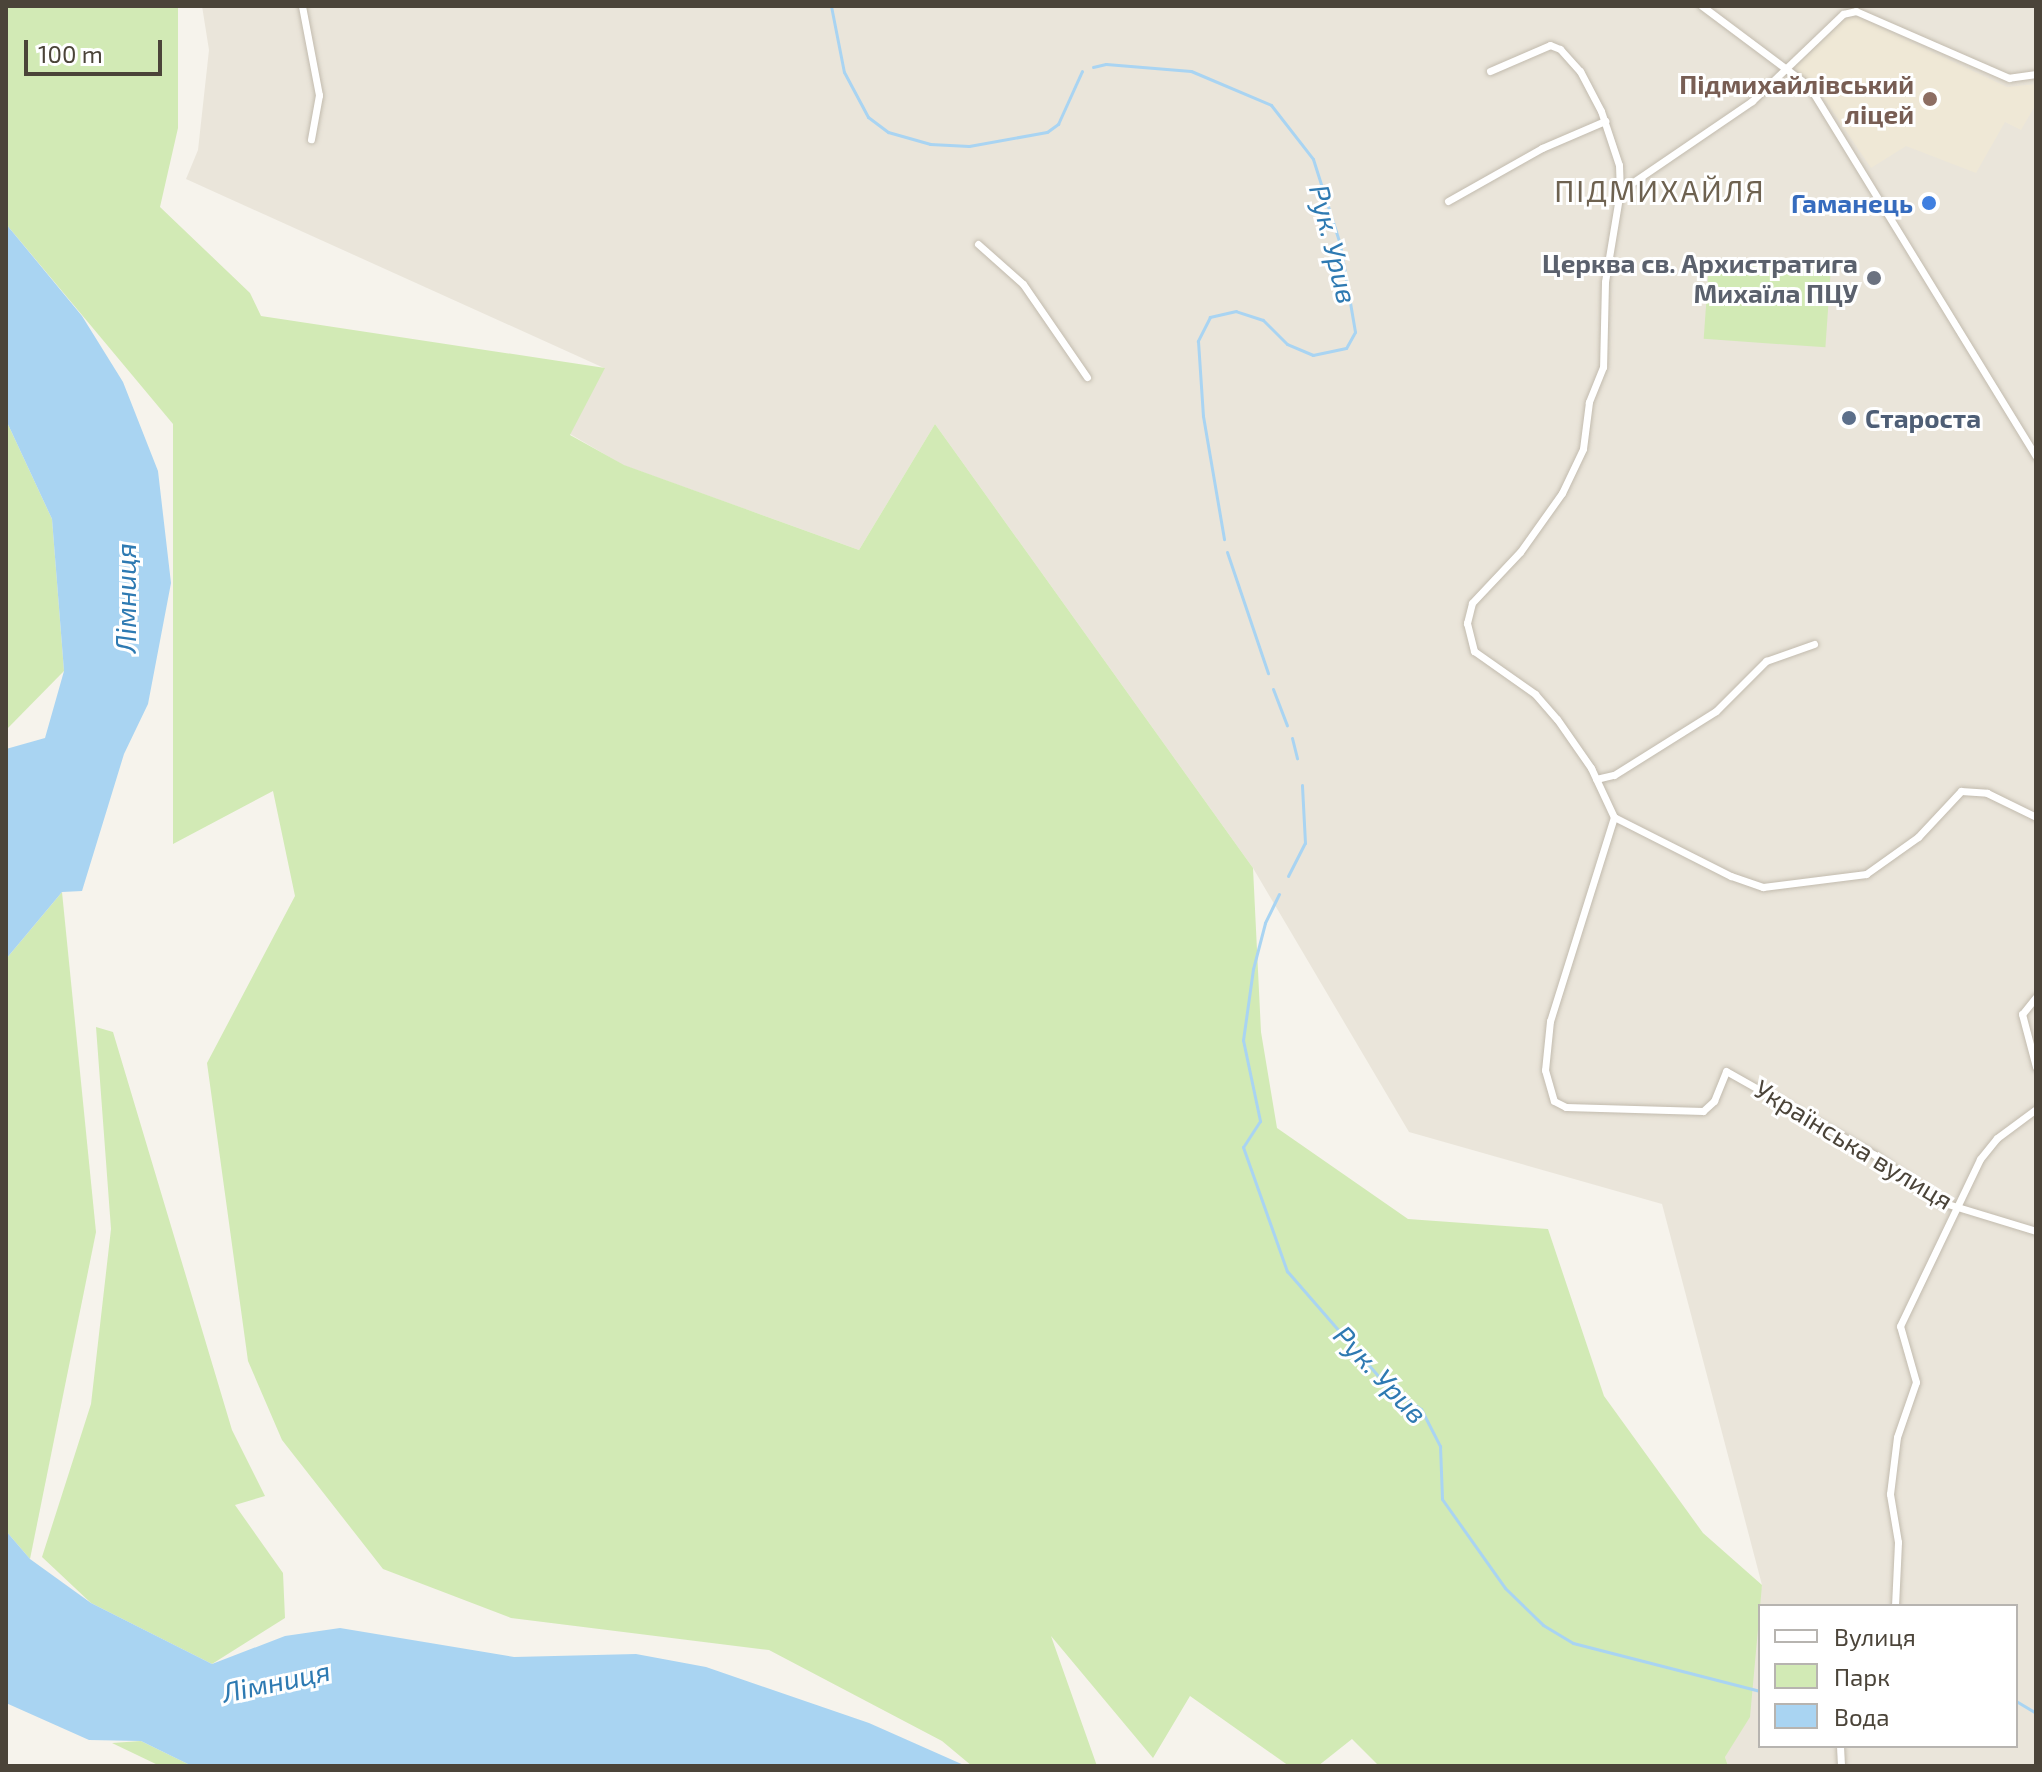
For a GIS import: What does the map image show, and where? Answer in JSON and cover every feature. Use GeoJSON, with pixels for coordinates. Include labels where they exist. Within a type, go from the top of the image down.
{"type":"FeatureCollection","features":[{"type":"Feature","properties":{"kind":"street"},"geometry":{"type":"LineString","coordinates":[[302,6],[319,95],[311,139]]}},
{"type":"Feature","properties":{"kind":"street"},"geometry":{"type":"LineString","coordinates":[[1702,6],[1809,86],[2036,456]]}},
{"type":"Feature","properties":{"kind":"street"},"geometry":{"type":"LineString","coordinates":[[1620,191],[1788,70],[1843,14],[1856,11],[2009,78],[2036,74]]}},
{"type":"Feature","properties":{"kind":"street"},"geometry":{"type":"LineString","coordinates":[[1490,71],[1550,45],[1560,49],[1580,71],[1605,121],[1619,165],[1620,191],[1605,282],[1603,367],[1589,402],[1583,449],[1562,493],[1520,552],[1472,603],[1467,623],[1474,651],[1535,694],[1596,779],[1614,817],[1731,876],[1763,887],[1866,874],[1918,837],[1961,791],[1987,793],[2036,817]]}},
{"type":"Feature","properties":{"kind":"street"},"geometry":{"type":"LineString","coordinates":[[1448,201],[1542,148],[1605,121]]}},
{"type":"Feature","properties":{"kind":"street"},"geometry":{"type":"LineString","coordinates":[[978,244],[1023,284],[1087,377]]}},
{"type":"Feature","properties":{"kind":"street"},"geometry":{"type":"LineString","coordinates":[[1596,779],[1614,775],[1716,711],[1766,661],[1814,644]]}},
{"type":"Feature","properties":{"kind":"street","name":"Українська вулиця"},"geometry":{"type":"LineString","coordinates":[[1614,817],[1550,1021],[1545,1070],[1554,1101],[1566,1107],[1703,1111],[1714,1101],[1726,1071],[1875,1155],[1941,1202],[2036,1231]]}},
{"type":"Feature","properties":{"kind":"street"},"geometry":{"type":"LineString","coordinates":[[2036,997],[2022,1014],[2036,1067]]}},
{"type":"Feature","properties":{"kind":"street"},"geometry":{"type":"LineString","coordinates":[[1895,1604],[1898,1542],[1890,1494],[1897,1437],[1916,1382],[1900,1326],[1960,1208],[1964,1187],[1980,1159],[1997,1138],[2036,1109]]}},
{"type":"Feature","properties":{"kind":"shaded area"},"geometry":{"type":"Polygon","coordinates":[[[202,6],[2036,6],[2036,1766],[1728,1766],[1725,1757],[1762,1585],[1662,1204],[1409,1132],[1253,868],[935,424],[859,550],[623,465],[570,434],[604,368],[186,179],[198,150],[209,50],[202,6]]]}},
{"type":"Feature","properties":{"kind":"shaded area","name":"Підмихайлівський ліцей"},"geometry":{"type":"Polygon","coordinates":[[[1858,17],[2007,87],[2036,84],[2036,104],[2021,130],[2005,122],[1976,173],[1906,146],[1871,168],[1821,94],[1794,68],[1846,18],[1858,17]]]}},
{"type":"Feature","properties":{"kind":"green space"},"geometry":{"type":"Polygon","coordinates":[[[6,6],[178,6],[178,128],[160,207],[250,293],[261,316],[605,368],[570,435],[624,465],[859,550],[935,424],[1253,868],[1261,1032],[1277,1128],[1408,1219],[1548,1229],[1604,1396],[1703,1533],[1762,1585],[1750,1717],[1725,1757],[1728,1766],[1379,1766],[1352,1739],[1318,1766],[1289,1766],[1190,1696],[1153,1758],[1051,1636],[1097,1766],[972,1766],[942,1741],[769,1650],[511,1618],[383,1569],[282,1440],[248,1361],[207,1063],[295,896],[273,791],[173,844],[173,424],[6,224],[6,6]]]}},
{"type":"Feature","properties":{"kind":"green space"},"geometry":{"type":"Polygon","coordinates":[[[1709,263],[1831,272],[1825,347],[1704,339],[1709,263]]]}},
{"type":"Feature","properties":{"kind":"green space"},"geometry":{"type":"Polygon","coordinates":[[[6,420],[52,519],[64,671],[6,730],[6,420]]]}},
{"type":"Feature","properties":{"kind":"green space"},"geometry":{"type":"Polygon","coordinates":[[[62,892],[96,1232],[30,1559],[6,1531],[6,959],[62,892]]]}},
{"type":"Feature","properties":{"kind":"green space"},"geometry":{"type":"Polygon","coordinates":[[[96,1027],[113,1032],[232,1430],[265,1496],[235,1505],[283,1573],[285,1618],[212,1664],[91,1603],[42,1557],[91,1404],[111,1229],[96,1027]]]}},
{"type":"Feature","properties":{"kind":"green space"},"geometry":{"type":"Polygon","coordinates":[[[141,1741],[192,1766],[160,1766],[112,1743],[141,1741]]]}},
{"type":"Feature","properties":{"kind":"water","name":"Лімниця"},"geometry":{"type":"Polygon","coordinates":[[[6,224],[82,316],[123,382],[158,471],[171,583],[148,704],[124,754],[82,891],[62,892],[6,959],[6,749],[45,738],[64,671],[52,519],[6,420],[6,224]]]}},
{"type":"Feature","properties":{"kind":"water","name":"Лімниця"},"geometry":{"type":"Polygon","coordinates":[[[6,1531],[30,1559],[91,1603],[212,1664],[285,1636],[340,1628],[514,1657],[636,1654],[706,1667],[869,1723],[966,1766],[192,1766],[141,1741],[89,1740],[6,1703],[6,1531]]]}},
{"type":"Feature","properties":{"kind":"waterway","name":"Рук. Урив"},"geometry":{"type":"LineString","coordinates":[[831,6],[844,72],[868,117],[888,132],[930,144],[969,146],[1047,132],[1058,124],[1082,71]]}},
{"type":"Feature","properties":{"kind":"waterway","name":"Рук. Урив"},"geometry":{"type":"LineString","coordinates":[[1093,67],[1106,64],[1191,71],[1271,105],[1313,159],[1340,244],[1355,332],[1346,348],[1313,355],[1287,344],[1263,320],[1236,311],[1210,317],[1198,341],[1203,416],[1224,539]]}},
{"type":"Feature","properties":{"kind":"waterway","name":"Рук. Урив"},"geometry":{"type":"LineString","coordinates":[[1227,552],[1268,673]]}},
{"type":"Feature","properties":{"kind":"waterway","name":"Рук. Урив"},"geometry":{"type":"LineString","coordinates":[[1273,689],[1287,725]]}},
{"type":"Feature","properties":{"kind":"waterway","name":"Рук. Урив"},"geometry":{"type":"LineString","coordinates":[[1292,738],[1297,758]]}},
{"type":"Feature","properties":{"kind":"waterway","name":"Рук. Урив"},"geometry":{"type":"LineString","coordinates":[[1288,876],[1305,843],[1302,785]]}},
{"type":"Feature","properties":{"kind":"waterway","name":"Рук. Урив"},"geometry":{"type":"LineString","coordinates":[[1279,894],[1265,923],[1253,969],[1243,1040],[1260,1121],[1243,1147],[1287,1271],[1388,1387],[1421,1409],[1440,1446],[1442,1499],[1505,1588],[1543,1625],[1573,1643],[1758,1690]]}},
{"type":"Feature","properties":{"kind":"waterway","name":"Рук. Урив"},"geometry":{"type":"LineString","coordinates":[[2018,1702],[2036,1713]]}},
{"type":"Feature","properties":{"kind":"place","name":"Підмихайлівський ліцей"},"geometry":{"type":"Point","coordinates":[1930,99]}},
{"type":"Feature","properties":{"kind":"place","name":"Гаманець"},"geometry":{"type":"Point","coordinates":[1929,203]}},
{"type":"Feature","properties":{"kind":"place","name":"Церква св. Архистратига Михаїла ПЦУ"},"geometry":{"type":"Point","coordinates":[1874,278]}},
{"type":"Feature","properties":{"kind":"place","name":"Староста"},"geometry":{"type":"Point","coordinates":[1849,418]}},
{"type":"Feature","properties":{"kind":"district","name":"ПІДМИХАЙЛЯ"},"geometry":{"type":"Point","coordinates":[1660,190]}}]}
